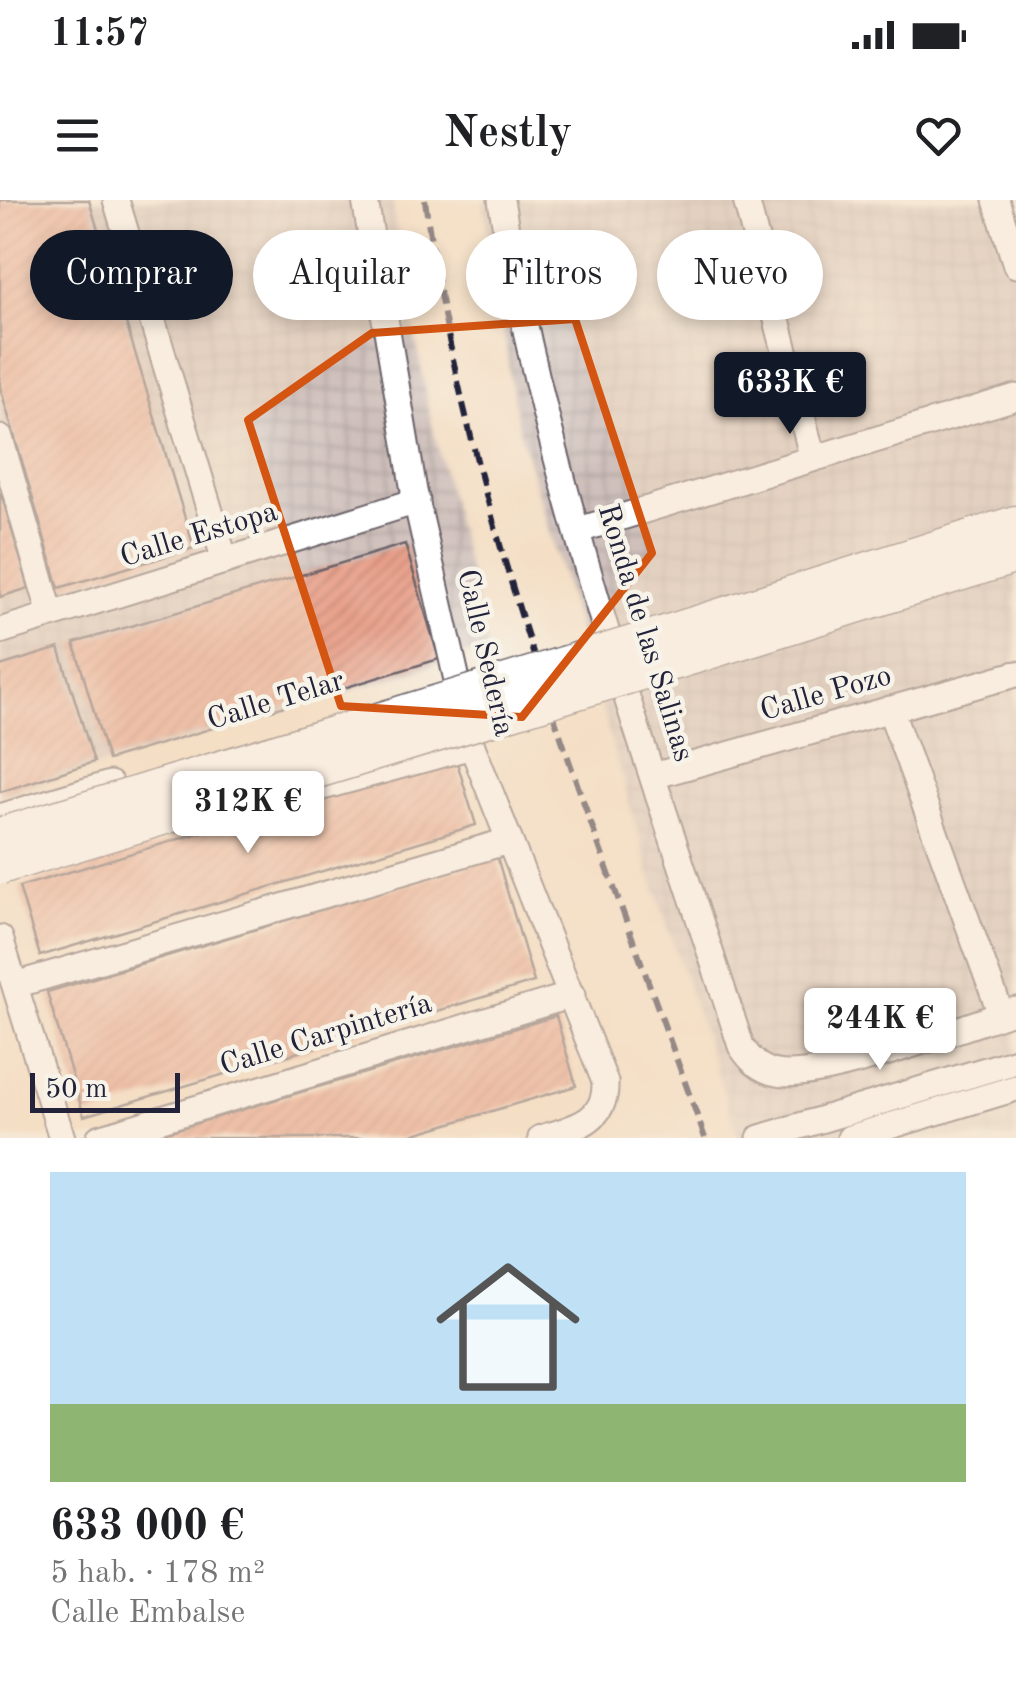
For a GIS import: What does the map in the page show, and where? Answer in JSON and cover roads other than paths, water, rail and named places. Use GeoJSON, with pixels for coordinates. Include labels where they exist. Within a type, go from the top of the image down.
{"type":"FeatureCollection","features":[{"type":"Feature","properties":{"kind":"highway"},"geometry":{"type":"LineString","coordinates":[[0,866],[1015,534]]}},
{"type":"Feature","properties":{"kind":"highway"},"geometry":{"type":"LineString","coordinates":[[0,837],[672,647]]}},
{"type":"Feature","properties":{"kind":"street"},"geometry":{"type":"LineString","coordinates":[[116,200],[225,561]]}},
{"type":"Feature","properties":{"kind":"street","name":"Calle Sedería"},"geometry":{"type":"LineString","coordinates":[[365,200],[417,501],[472,746],[601,1064],[606,1101],[582,1126],[541,1138]]}},
{"type":"Feature","properties":{"kind":"street","name":"Ronda de las Salinas"},"geometry":{"type":"LineString","coordinates":[[501,200],[521,325],[579,530],[741,1046],[750,1060],[765,1070],[780,1074],[819,1071],[1008,1012]]}},
{"type":"Feature","properties":{"kind":"street"},"geometry":{"type":"LineString","coordinates":[[746,200],[813,459]]}},
{"type":"Feature","properties":{"kind":"street"},"geometry":{"type":"LineString","coordinates":[[996,200],[1016,265]]}},
{"type":"Feature","properties":{"kind":"street"},"geometry":{"type":"LineString","coordinates":[[579,530],[1016,398]]}},
{"type":"Feature","properties":{"kind":"street"},"geometry":{"type":"LineString","coordinates":[[0,438],[52,615]]}},
{"type":"Feature","properties":{"kind":"street","name":"Calle Estopa"},"geometry":{"type":"LineString","coordinates":[[0,631],[417,501]]}},
{"type":"Feature","properties":{"kind":"street","name":"Calle Pozo"},"geometry":{"type":"LineString","coordinates":[[654,776],[1016,674]]}},
{"type":"Feature","properties":{"kind":"street","name":"Calle Telar"},"geometry":{"type":"LineString","coordinates":[[0,817],[455,681]]}},
{"type":"Feature","properties":{"kind":"street"},"geometry":{"type":"LineString","coordinates":[[890,709],[1008,1012]]}},
{"type":"Feature","properties":{"kind":"street"},"geometry":{"type":"LineString","coordinates":[[0,876],[472,746]]}},
{"type":"Feature","properties":{"kind":"street"},"geometry":{"type":"LineString","coordinates":[[14,984],[508,841]]}},
{"type":"Feature","properties":{"kind":"street"},"geometry":{"type":"LineString","coordinates":[[0,938],[62,1138]]}},
{"type":"Feature","properties":{"kind":"street","name":"Calle Carpintería"},"geometry":{"type":"LineString","coordinates":[[100,1138],[572,995]]}},
{"type":"Feature","properties":{"kind":"street"},"geometry":{"type":"LineString","coordinates":[[760,1138],[1016,1061]]}},
{"type":"Feature","properties":{"kind":"street"},"geometry":{"type":"LineString","coordinates":[[850,1138],[1016,1088]]}},
{"type":"Feature","properties":{"kind":"railway"},"geometry":{"type":"LineString","coordinates":[[425,200],[445,321],[504,559],[580,792],[705,1138]]}}]}
